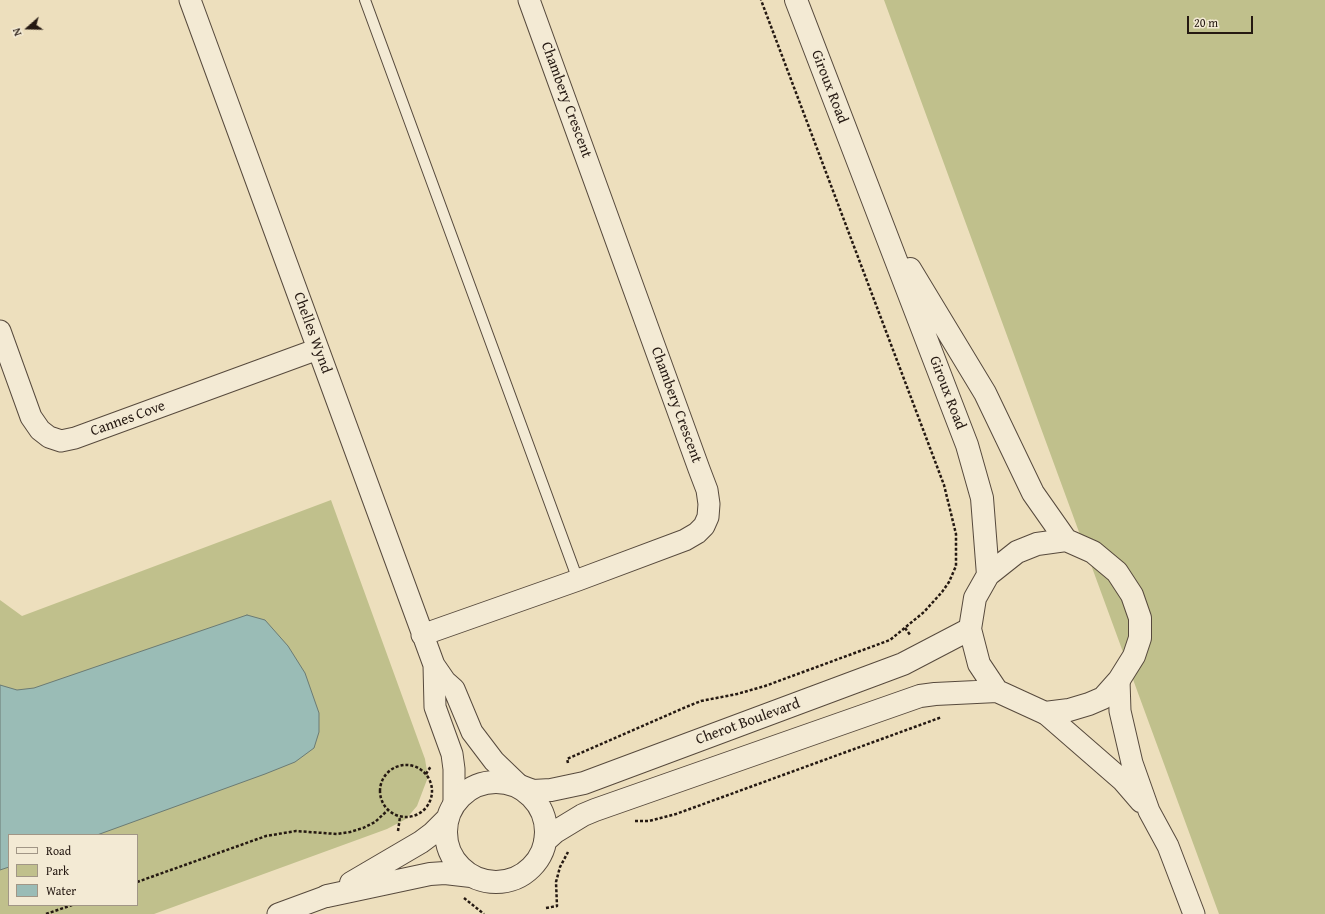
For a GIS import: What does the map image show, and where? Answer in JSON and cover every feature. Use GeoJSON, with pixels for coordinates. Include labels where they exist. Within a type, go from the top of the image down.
{"type":"FeatureCollection","features":[{"type":"Feature","properties":{"kind":"street","name":"Chelles Wynd"},"geometry":{"type":"LineString","coordinates":[[190,0],[434,665],[445,681],[454,689],[472,732],[494,761],[520,786]]}},
{"type":"Feature","properties":{"kind":"street","name":"Chambery Crescent"},"geometry":{"type":"LineString","coordinates":[[422,635],[578,580],[685,540],[697,533],[704,526],[708,517],[709,504],[700,469],[529,0]]}},
{"type":"Feature","properties":{"kind":"street","name":"Giroux Road"},"geometry":{"type":"LineString","coordinates":[[796,0],[967,445],[982,498],[988,575]]}},
{"type":"Feature","properties":{"kind":"street","name":"Giroux Road"},"geometry":{"type":"LineString","coordinates":[[880,218],[985,393],[1033,494],[1066,540]]}},
{"type":"Feature","properties":{"kind":"street","name":"Cannes Cove"},"geometry":{"type":"LineString","coordinates":[[0,331],[31,417],[40,430],[49,437],[61,441],[75,438],[318,349]]}},
{"type":"Feature","properties":{"kind":"street"},"geometry":{"type":"LineString","coordinates":[[997,691],[979,664],[970,629],[975,598],[988,575],[1016,552],[1037,544],[1066,540],[1093,552],[1117,572],[1132,595],[1140,618],[1140,638],[1134,656],[1119,680],[1103,698],[1069,710],[1045,713]]}},
{"type":"Feature","properties":{"kind":"street","name":"Cherot Boulevard"},"geometry":{"type":"LineString","coordinates":[[327,896],[421,842],[433,833],[465,792],[480,784],[496,781],[520,786],[533,791],[551,790],[584,783],[903,664],[970,629]]}},
{"type":"Feature","properties":{"kind":"street","name":"Chelles Wynd"},"geometry":{"type":"LineString","coordinates":[[434,665],[435,707],[452,754],[454,769],[450,811]]}},
{"type":"Feature","properties":{"kind":"street"},"geometry":{"type":"LineString","coordinates":[[1119,680],[1120,712],[1132,763],[1149,812],[1168,846],[1194,914]]}},
{"type":"Feature","properties":{"kind":"street"},"geometry":{"type":"LineString","coordinates":[[545,841],[555,832],[583,815],[595,810],[920,696],[997,691],[1045,713],[1122,780],[1149,812]]}},
{"type":"Feature","properties":{"kind":"street"},"geometry":{"type":"LineString","coordinates":[[278,914],[327,896],[430,874],[445,873],[471,876],[487,882],[504,882],[520,877],[541,857],[547,836],[545,819],[538,803],[520,786]]}},
{"type":"Feature","properties":{"kind":"street"},"geometry":{"type":"LineString","coordinates":[[450,811],[446,835],[449,851],[458,865],[471,876]]}},
{"type":"Feature","properties":{"kind":"lane"},"geometry":{"type":"LineString","coordinates":[[365,0],[578,580]]}},
{"type":"Feature","properties":{"kind":"path"},"geometry":{"type":"LineString","coordinates":[[567,759],[694,704],[765,686],[890,640],[924,612],[942,592],[949,582],[956,566],[956,534],[944,485],[761,0]]}},
{"type":"Feature","properties":{"kind":"path"},"geometry":{"type":"LineString","coordinates":[[631,822],[676,814],[942,717],[941,712]]}},
{"type":"Feature","properties":{"kind":"path"},"geometry":{"type":"LineString","coordinates":[[404,764],[413,765],[428,776],[432,794],[429,803],[424,810],[409,817],[400,816],[388,810],[382,802],[379,794],[380,785],[388,771],[395,766],[404,764]]}},
{"type":"Feature","properties":{"kind":"path"},"geometry":{"type":"LineString","coordinates":[[138,882],[266,836],[296,831],[337,834],[364,828],[375,822],[388,810]]}},
{"type":"Feature","properties":{"kind":"path"},"geometry":{"type":"LineString","coordinates":[[546,908],[557,906],[556,882],[560,867],[570,850]]}},
{"type":"Feature","properties":{"kind":"path"},"geometry":{"type":"LineString","coordinates":[[46,914],[69,906]]}},
{"type":"Feature","properties":{"kind":"green space"},"geometry":{"type":"Polygon","coordinates":[[[884,0],[1325,0],[1325,914],[1219,914],[884,0]]]}},
{"type":"Feature","properties":{"kind":"green space"},"geometry":{"type":"Polygon","coordinates":[[[331,500],[425,759],[428,777],[417,806],[406,819],[387,829],[154,914],[0,914],[0,600],[22,616],[331,500]]]}},
{"type":"Feature","properties":{"kind":"water"},"geometry":{"type":"Polygon","coordinates":[[[247,615],[265,620],[288,646],[305,673],[319,713],[319,732],[314,748],[295,762],[100,834],[8,834],[8,867],[0,870],[0,685],[17,690],[34,688],[247,615]]]}}]}
